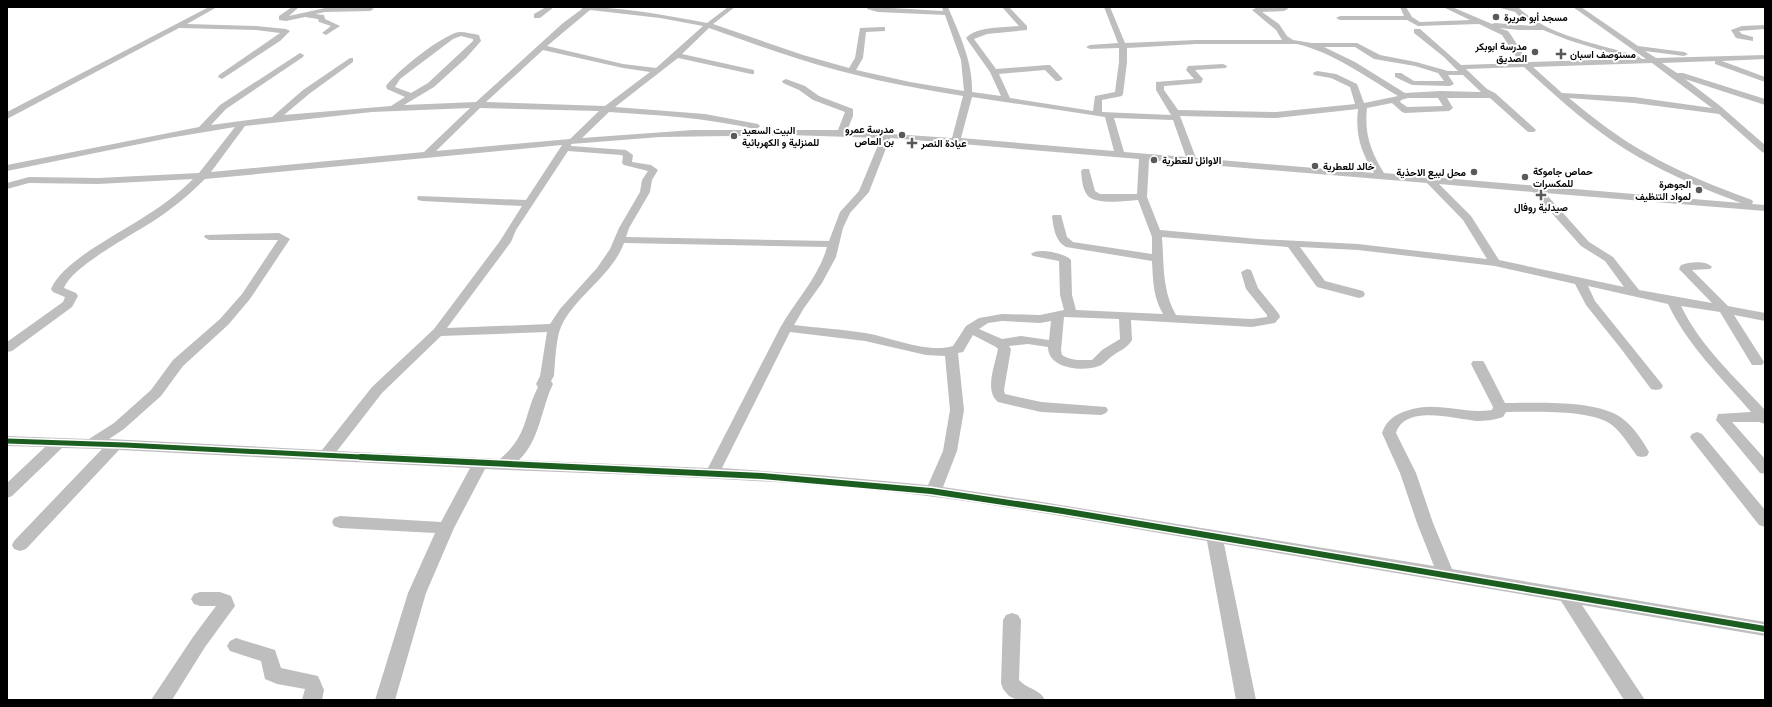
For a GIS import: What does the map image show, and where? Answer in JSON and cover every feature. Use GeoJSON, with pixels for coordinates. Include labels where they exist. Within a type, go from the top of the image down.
{"type":"FeatureCollection","features":[{"type":"Feature","properties":{"kind":"street"},"geometry":{"type":"LineString","coordinates":[[7,116],[214,7]]}},
{"type":"Feature","properties":{"kind":"street"},"geometry":{"type":"LineString","coordinates":[[286,19],[282,18],[296,7]]}},
{"type":"Feature","properties":{"kind":"street"},"geometry":{"type":"LineString","coordinates":[[537,16],[551,7]]}},
{"type":"Feature","properties":{"kind":"street"},"geometry":{"type":"LineString","coordinates":[[428,154],[478,105],[587,7],[660,16],[708,25],[800,57],[910,85],[1110,116],[1282,115],[1363,106],[1401,98],[1440,94],[1492,95]]}},
{"type":"Feature","properties":{"kind":"street"},"geometry":{"type":"LineString","coordinates":[[326,455],[377,390],[438,332],[505,242],[528,203],[569,143],[607,109],[677,55],[708,25],[732,7]]}},
{"type":"Feature","properties":{"kind":"street"},"geometry":{"type":"LineString","coordinates":[[871,7],[871,9],[878,10],[947,10],[957,36],[968,74],[968,94],[956,140]]}},
{"type":"Feature","properties":{"kind":"street"},"geometry":{"type":"LineString","coordinates":[[1005,7],[1024,28],[988,32],[971,37],[994,72],[1006,99]]}},
{"type":"Feature","properties":{"kind":"street"},"geometry":{"type":"LineString","coordinates":[[1097,114],[1098,98],[1100,96],[1116,96],[1120,92],[1123,62],[1122,45],[1107,7]]}},
{"type":"Feature","properties":{"kind":"street"},"geometry":{"type":"LineString","coordinates":[[1282,7],[1284,9],[1281,10],[1256,10],[1262,17],[1279,28],[1284,39],[1313,46],[1357,45],[1381,58],[1416,64],[1442,71],[1525,64],[1654,62],[1765,57]]}},
{"type":"Feature","properties":{"kind":"street"},"geometry":{"type":"LineString","coordinates":[[1403,7],[1409,18],[1414,22],[1422,24],[1486,23],[1519,28],[1545,28]]}},
{"type":"Feature","properties":{"kind":"street"},"geometry":{"type":"LineString","coordinates":[[1446,7],[1486,23],[1505,33],[1511,40],[1519,57],[1525,64],[1608,132],[1643,155],[1714,190],[1765,208]]}},
{"type":"Feature","properties":{"kind":"street"},"geometry":{"type":"LineString","coordinates":[[1500,7],[1515,8],[1526,18],[1545,28],[1654,62]]}},
{"type":"Feature","properties":{"kind":"street"},"geometry":{"type":"LineString","coordinates":[[1576,7],[1672,73],[1722,112],[1765,150]]}},
{"type":"Feature","properties":{"kind":"street"},"geometry":{"type":"LineString","coordinates":[[249,50],[286,19],[331,9],[370,9]]}},
{"type":"Feature","properties":{"kind":"street"},"geometry":{"type":"LineString","coordinates":[[302,16],[321,17],[322,20],[336,26],[326,33]]}},
{"type":"Feature","properties":{"kind":"street"},"geometry":{"type":"LineString","coordinates":[[1340,18],[1409,18]]}},
{"type":"Feature","properties":{"kind":"street"},"geometry":{"type":"LineString","coordinates":[[177,26],[275,29],[286,32],[222,77]]}},
{"type":"Feature","properties":{"kind":"street"},"geometry":{"type":"LineString","coordinates":[[1750,39],[1739,36],[1735,30],[1742,28],[1765,27]]}},
{"type":"Feature","properties":{"kind":"street"},"geometry":{"type":"LineString","coordinates":[[1505,33],[1519,28]]}},
{"type":"Feature","properties":{"kind":"street"},"geometry":{"type":"LineString","coordinates":[[851,71],[859,58],[862,30],[882,29]]}},
{"type":"Feature","properties":{"kind":"street"},"geometry":{"type":"LineString","coordinates":[[1417,31],[1464,70],[1484,91],[1492,95],[1498,102],[1532,130]]}},
{"type":"Feature","properties":{"kind":"street"},"geometry":{"type":"LineString","coordinates":[[394,107],[430,85],[463,56],[477,41],[476,37],[461,34],[450,37],[397,77],[390,86],[392,89],[410,96]]}},
{"type":"Feature","properties":{"kind":"street"},"geometry":{"type":"LineString","coordinates":[[1606,38],[1617,34]]}},
{"type":"Feature","properties":{"kind":"street"},"geometry":{"type":"LineString","coordinates":[[1578,39],[1597,39]]}},
{"type":"Feature","properties":{"kind":"street"},"geometry":{"type":"LineString","coordinates":[[1090,47],[1196,42],[1292,42]]}},
{"type":"Feature","properties":{"kind":"street"},"geometry":{"type":"LineString","coordinates":[[1313,46],[1346,60],[1401,98]]}},
{"type":"Feature","properties":{"kind":"street"},"geometry":{"type":"LineString","coordinates":[[542,47],[623,66],[658,70]]}},
{"type":"Feature","properties":{"kind":"street"},"geometry":{"type":"LineString","coordinates":[[1637,48],[1696,55],[1714,60],[1765,80]]}},
{"type":"Feature","properties":{"kind":"street"},"geometry":{"type":"LineString","coordinates":[[201,130],[223,107],[300,55]]}},
{"type":"Feature","properties":{"kind":"street"},"geometry":{"type":"LineString","coordinates":[[677,55],[750,72]]}},
{"type":"Feature","properties":{"kind":"street"},"geometry":{"type":"LineString","coordinates":[[1745,58],[1765,66]]}},
{"type":"Feature","properties":{"kind":"street"},"geometry":{"type":"LineString","coordinates":[[275,118],[306,92],[350,60]]}},
{"type":"Feature","properties":{"kind":"street"},"geometry":{"type":"LineString","coordinates":[[1192,160],[1176,116],[1160,90],[1159,84],[1198,81],[1190,68],[1223,66]]}},
{"type":"Feature","properties":{"kind":"street"},"geometry":{"type":"LineString","coordinates":[[994,72],[1048,67],[1060,79]]}},
{"type":"Feature","properties":{"kind":"street"},"geometry":{"type":"LineString","coordinates":[[1398,75],[1412,83],[1450,84],[1442,71]]}},
{"type":"Feature","properties":{"kind":"street"},"geometry":{"type":"LineString","coordinates":[[1316,73],[1333,76],[1354,86],[1359,104],[1363,106]]}},
{"type":"Feature","properties":{"kind":"street"},"geometry":{"type":"LineString","coordinates":[[1672,73],[1765,102]]}},
{"type":"Feature","properties":{"kind":"street"},"geometry":{"type":"LineString","coordinates":[[786,81],[802,88],[816,98],[850,111],[850,116],[841,133]]}},
{"type":"Feature","properties":{"kind":"street"},"geometry":{"type":"LineString","coordinates":[[1401,98],[1396,103],[1404,110],[1449,108],[1440,94]]}},
{"type":"Feature","properties":{"kind":"street"},"geometry":{"type":"LineString","coordinates":[[1562,95],[1649,102],[1722,112]]}},
{"type":"Feature","properties":{"kind":"street"},"geometry":{"type":"LineString","coordinates":[[7,168],[201,130],[275,118],[394,107],[556,105],[735,121],[777,131]]}},
{"type":"Feature","properties":{"kind":"street"},"geometry":{"type":"LineString","coordinates":[[1363,106],[1361,136],[1371,160],[1381,176]]}},
{"type":"Feature","properties":{"kind":"street"},"geometry":{"type":"LineString","coordinates":[[1110,116],[1109,119],[1120,154]]}},
{"type":"Feature","properties":{"kind":"street"},"geometry":{"type":"LineString","coordinates":[[7,348],[68,304],[72,296],[57,290],[58,285],[64,278],[92,255],[184,193],[202,176],[242,124]]}},
{"type":"Feature","properties":{"kind":"street"},"geometry":{"type":"LineString","coordinates":[[7,179],[21,181],[117,181],[202,176],[428,154],[684,132],[777,131],[887,135],[956,140],[1536,190],[1765,208]]}},
{"type":"Feature","properties":{"kind":"street"},"geometry":{"type":"LineString","coordinates":[[712,474],[786,328],[798,307],[820,276],[830,257],[838,228],[845,212],[864,192],[887,135]]}},
{"type":"Feature","properties":{"kind":"street"},"geometry":{"type":"LineString","coordinates":[[504,464],[521,449],[529,431],[541,393],[546,384],[543,384],[547,376],[554,328],[564,312],[601,270],[621,240],[624,228],[645,192],[647,180],[654,170],[628,164],[628,155],[622,152],[569,143]]}},
{"type":"Feature","properties":{"kind":"street"},"geometry":{"type":"LineString","coordinates":[[1144,156],[1142,197],[1158,245],[1157,258],[1159,287],[1163,303],[1172,318]]}},
{"type":"Feature","properties":{"kind":"street"},"geometry":{"type":"LineString","coordinates":[[1086,171],[1091,193],[1094,196],[1108,198],[1142,197]]}},
{"type":"Feature","properties":{"kind":"street"},"geometry":{"type":"LineString","coordinates":[[1430,180],[1467,218],[1495,263]]}},
{"type":"Feature","properties":{"kind":"street"},"geometry":{"type":"LineString","coordinates":[[7,186],[21,181]]}},
{"type":"Feature","properties":{"kind":"street"},"geometry":{"type":"LineString","coordinates":[[1536,190],[1585,244],[1609,259],[1634,292]]}},
{"type":"Feature","properties":{"kind":"street"},"geometry":{"type":"LineString","coordinates":[[422,198],[528,203]]}},
{"type":"Feature","properties":{"kind":"street"},"geometry":{"type":"LineString","coordinates":[[1057,217],[1062,238],[1065,243],[1157,258]]}},
{"type":"Feature","properties":{"kind":"street"},"geometry":{"type":"LineString","coordinates":[[1155,233],[1292,244],[1358,247],[1495,263],[1673,301],[1765,317]]}},
{"type":"Feature","properties":{"kind":"street"},"geometry":{"type":"LineString","coordinates":[[93,443],[119,426],[156,393],[178,363],[224,322],[246,296],[284,239],[279,236],[209,237]]}},
{"type":"Feature","properties":{"kind":"street"},"geometry":{"type":"LineString","coordinates":[[621,240],[834,244]]}},
{"type":"Feature","properties":{"kind":"street"},"geometry":{"type":"LineString","coordinates":[[1292,244],[1321,284],[1359,294]]}},
{"type":"Feature","properties":{"kind":"street"},"geometry":{"type":"LineString","coordinates":[[1037,254],[1061,257],[1066,260],[1066,295],[1071,313]]}},
{"type":"Feature","properties":{"kind":"street"},"geometry":{"type":"LineString","coordinates":[[1706,267],[1689,266],[1685,267],[1685,269],[1724,309],[1757,362]]}},
{"type":"Feature","properties":{"kind":"street"},"geometry":{"type":"LineString","coordinates":[[786,328],[866,337],[912,348],[951,352],[958,349],[963,338],[970,329],[982,321],[993,317],[1042,318],[1058,314],[1071,313],[1252,323],[1271,320],[1274,317],[1273,314],[1252,289],[1247,272]]}},
{"type":"Feature","properties":{"kind":"street"},"geometry":{"type":"LineString","coordinates":[[1580,282],[1590,302],[1627,347],[1656,386]]}},
{"type":"Feature","properties":{"kind":"street"},"geometry":{"type":"LineString","coordinates":[[1673,301],[1680,320],[1764,418]]}},
{"type":"Feature","properties":{"kind":"street"},"geometry":{"type":"LineString","coordinates":[[1058,314],[1055,345],[1055,354],[1058,358],[1068,362],[1096,363],[1106,353],[1120,346],[1126,340],[1124,316]]}},
{"type":"Feature","properties":{"kind":"street"},"geometry":{"type":"LineString","coordinates":[[438,332],[554,328]]}},
{"type":"Feature","properties":{"kind":"street"},"geometry":{"type":"LineString","coordinates":[[970,329],[1001,344],[1018,341],[1055,345]]}},
{"type":"Feature","properties":{"kind":"street"},"geometry":{"type":"LineString","coordinates":[[1001,344],[1005,352],[997,390],[1001,398],[1041,407],[1101,410]]}},
{"type":"Feature","properties":{"kind":"street"},"geometry":{"type":"LineString","coordinates":[[934,492],[950,451],[957,410],[951,352]]}},
{"type":"Feature","properties":{"kind":"street"},"geometry":{"type":"LineString","coordinates":[[1446,574],[1425,523],[1408,473],[1389,433],[1390,428],[1402,418],[1423,410],[1493,415],[1498,414],[1500,407],[1478,364]]}},
{"type":"Feature","properties":{"kind":"street"},"geometry":{"type":"LineString","coordinates":[[1500,407],[1597,412],[1612,418],[1623,427],[1642,452]]}},
{"type":"Feature","properties":{"kind":"street"},"geometry":{"type":"LineString","coordinates":[[1764,418],[1723,417],[1723,420],[1765,469]]}},
{"type":"Feature","properties":{"kind":"street"},"geometry":{"type":"LineString","coordinates":[[1697,437],[1758,503],[1765,521]]}},
{"type":"Feature","properties":{"kind":"street"},"geometry":{"type":"LineString","coordinates":[[7,441],[116,444],[804,479],[934,492],[1446,574],[1765,629]]}},
{"type":"Feature","properties":{"kind":"street"},"geometry":{"type":"LineString","coordinates":[[7,492],[59,442]]}},
{"type":"Feature","properties":{"kind":"street"},"geometry":{"type":"LineString","coordinates":[[20,545],[116,444]]}},
{"type":"Feature","properties":{"kind":"street"},"geometry":{"type":"LineString","coordinates":[[385,700],[418,593],[446,528],[480,463]]}},
{"type":"Feature","properties":{"kind":"street"},"geometry":{"type":"LineString","coordinates":[[340,522],[446,528]]}},
{"type":"Feature","properties":{"kind":"street"},"geometry":{"type":"LineString","coordinates":[[1214,536],[1246,700]]}},
{"type":"Feature","properties":{"kind":"street"},"geometry":{"type":"LineString","coordinates":[[1567,596],[1636,700]]}},
{"type":"Feature","properties":{"kind":"street"},"geometry":{"type":"LineString","coordinates":[[161,700],[199,642],[226,606],[225,601],[220,599],[200,599]]}},
{"type":"Feature","properties":{"kind":"street"},"geometry":{"type":"LineString","coordinates":[[1012,620],[1010,683],[1016,690],[1035,700]]}},
{"type":"Feature","properties":{"kind":"street"},"geometry":{"type":"LineString","coordinates":[[236,646],[269,656],[272,673],[277,676],[311,682],[315,690],[312,700]]}},
{"type":"Feature","properties":{"kind":"cycle path"},"geometry":{"type":"LineString","coordinates":[[7,441],[125,445],[705,473],[875,485],[964,495],[1030,505],[1765,629]]}},
{"type":"Feature","properties":{"kind":"place","name":"مسجد أبو هريرة"},"geometry":{"type":"Point","coordinates":[1496,17]}},
{"type":"Feature","properties":{"kind":"place","name":"مدرسة ابوبكر الصديق"},"geometry":{"type":"Point","coordinates":[1535,52]}},
{"type":"Feature","properties":{"kind":"place","name":"مستوصف اسبان"},"geometry":{"type":"Point","coordinates":[1561,54]}},
{"type":"Feature","properties":{"kind":"place","name":"مدرسة عمرو بن العاص"},"geometry":{"type":"Point","coordinates":[902,135]}},
{"type":"Feature","properties":{"kind":"place","name":"البيت السعيد للمنزلية و الكهربائية"},"geometry":{"type":"Point","coordinates":[734,136]}},
{"type":"Feature","properties":{"kind":"place","name":"عيادة النصر"},"geometry":{"type":"Point","coordinates":[912,143]}},
{"type":"Feature","properties":{"kind":"place","name":"الاوائل للعطرية"},"geometry":{"type":"Point","coordinates":[1154,160]}},
{"type":"Feature","properties":{"kind":"place","name":"خالد للعطرية"},"geometry":{"type":"Point","coordinates":[1315,166]}},
{"type":"Feature","properties":{"kind":"place","name":"محل لبيع الاحذية"},"geometry":{"type":"Point","coordinates":[1474,172]}},
{"type":"Feature","properties":{"kind":"place","name":"حماص جاموكة للمكسرات"},"geometry":{"type":"Point","coordinates":[1525,177]}},
{"type":"Feature","properties":{"kind":"place","name":"الجوهرة لمواد التنظيف"},"geometry":{"type":"Point","coordinates":[1699,190]}},
{"type":"Feature","properties":{"kind":"place","name":"صيدلية روفال"},"geometry":{"type":"Point","coordinates":[1541,195]}}]}
